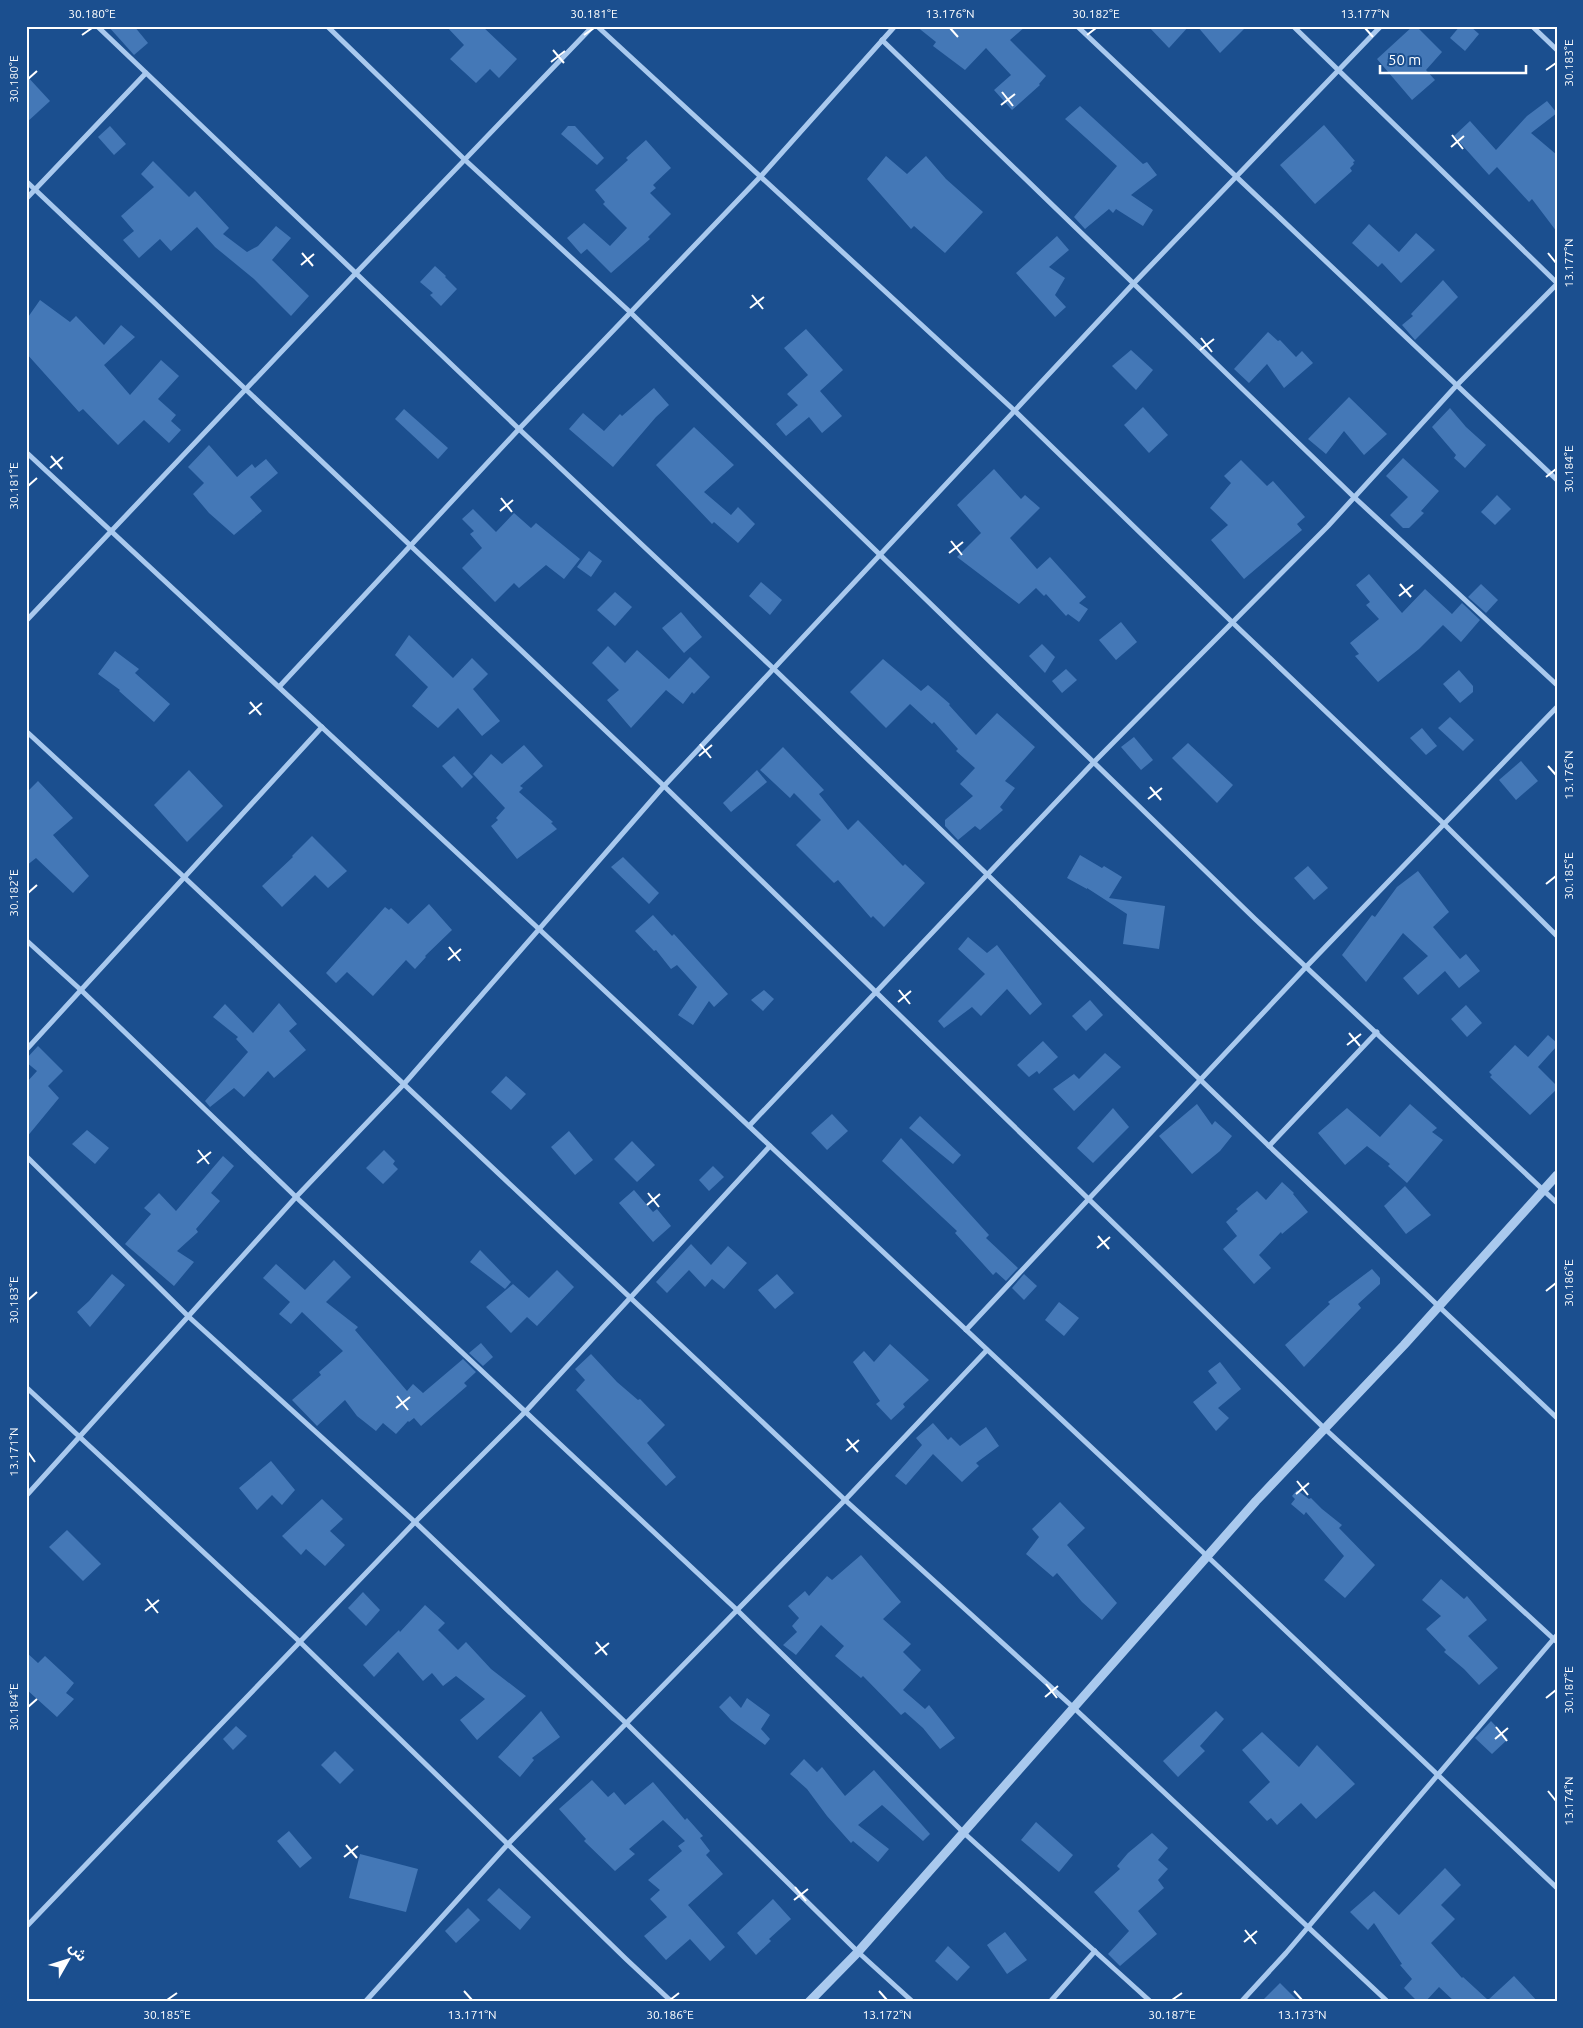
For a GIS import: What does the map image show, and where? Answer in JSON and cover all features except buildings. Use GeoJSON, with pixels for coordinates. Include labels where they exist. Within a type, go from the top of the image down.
{"type":"FeatureCollection","features":[{"type":"Feature","properties":{"kind":"street"},"geometry":{"type":"LineString","coordinates":[[97,26],[519,429],[774,669],[1269,1146],[1557,1418]]}},
{"type":"Feature","properties":{"kind":"street"},"geometry":{"type":"LineString","coordinates":[[327,26],[464,159],[630,312],[1306,967],[1557,1203]]}},
{"type":"Feature","properties":{"kind":"street"},"geometry":{"type":"LineString","coordinates":[[26,620],[593,26]]}},
{"type":"Feature","properties":{"kind":"street"},"geometry":{"type":"LineString","coordinates":[[597,26],[1015,411],[1232,623],[1444,824],[1557,936]]}},
{"type":"Feature","properties":{"kind":"street"},"geometry":{"type":"LineString","coordinates":[[279,687],[519,429],[761,176],[895,26]]}},
{"type":"Feature","properties":{"kind":"street"},"geometry":{"type":"LineString","coordinates":[[1077,26],[1557,480]]}},
{"type":"Feature","properties":{"kind":"street"},"geometry":{"type":"LineString","coordinates":[[749,1126],[1094,762],[1328,526],[1456,386],[1557,284],[1294,26]]}},
{"type":"Feature","properties":{"kind":"street"},"geometry":{"type":"LineString","coordinates":[[26,1496],[296,1197],[404,1084],[664,786],[1133,284],[1381,26]]}},
{"type":"Feature","properties":{"kind":"street"},"geometry":{"type":"LineString","coordinates":[[1532,26],[1557,50]]}},
{"type":"Feature","properties":{"kind":"street"},"geometry":{"type":"LineString","coordinates":[[882,40],[1354,496],[1557,685]]}},
{"type":"Feature","properties":{"kind":"street"},"geometry":{"type":"LineString","coordinates":[[26,199],[146,73]]}},
{"type":"Feature","properties":{"kind":"street"},"geometry":{"type":"LineString","coordinates":[[26,181],[664,786],[1324,1428],[1556,1639],[1309,1926],[1241,2002]]}},
{"type":"Feature","properties":{"kind":"street"},"geometry":{"type":"LineString","coordinates":[[26,452],[749,1126],[1557,1888]]}},
{"type":"Feature","properties":{"kind":"street"},"geometry":{"type":"LineString","coordinates":[[966,1330],[1306,967],[1557,706]]}},
{"type":"Feature","properties":{"kind":"street"},"geometry":{"type":"LineString","coordinates":[[26,1050],[322,727]]}},
{"type":"Feature","properties":{"kind":"street"},"geometry":{"type":"LineString","coordinates":[[26,731],[184,877],[845,1500],[1074,1708],[1388,2002]]}},
{"type":"Feature","properties":{"kind":"street"},"geometry":{"type":"LineString","coordinates":[[26,940],[82,991],[296,1197],[737,1610],[964,1833],[1151,2002]]}},
{"type":"Feature","properties":{"kind":"street"},"geometry":{"type":"LineString","coordinates":[[1269,1146],[1377,1032]]}},
{"type":"Feature","properties":{"kind":"street"},"geometry":{"type":"LineString","coordinates":[[26,1927],[415,1522],[526,1411],[770,1146]]}},
{"type":"Feature","properties":{"kind":"street"},"geometry":{"type":"LineString","coordinates":[[26,1156],[189,1317],[415,1522],[627,1724],[858,1952],[913,2002]]}},
{"type":"Feature","properties":{"kind":"street"},"geometry":{"type":"LineString","coordinates":[[809,2002],[858,1952],[1207,1556],[1324,1428],[1404,1345],[1557,1175]]}},
{"type":"Feature","properties":{"kind":"street"},"geometry":{"type":"LineString","coordinates":[[365,2002],[508,1844],[845,1500],[987,1350]]}},
{"type":"Feature","properties":{"kind":"street"},"geometry":{"type":"LineString","coordinates":[[26,1387],[300,1642],[672,2002]]}},
{"type":"Feature","properties":{"kind":"street"},"geometry":{"type":"LineString","coordinates":[[1050,2002],[1096,1951]]}}]}
